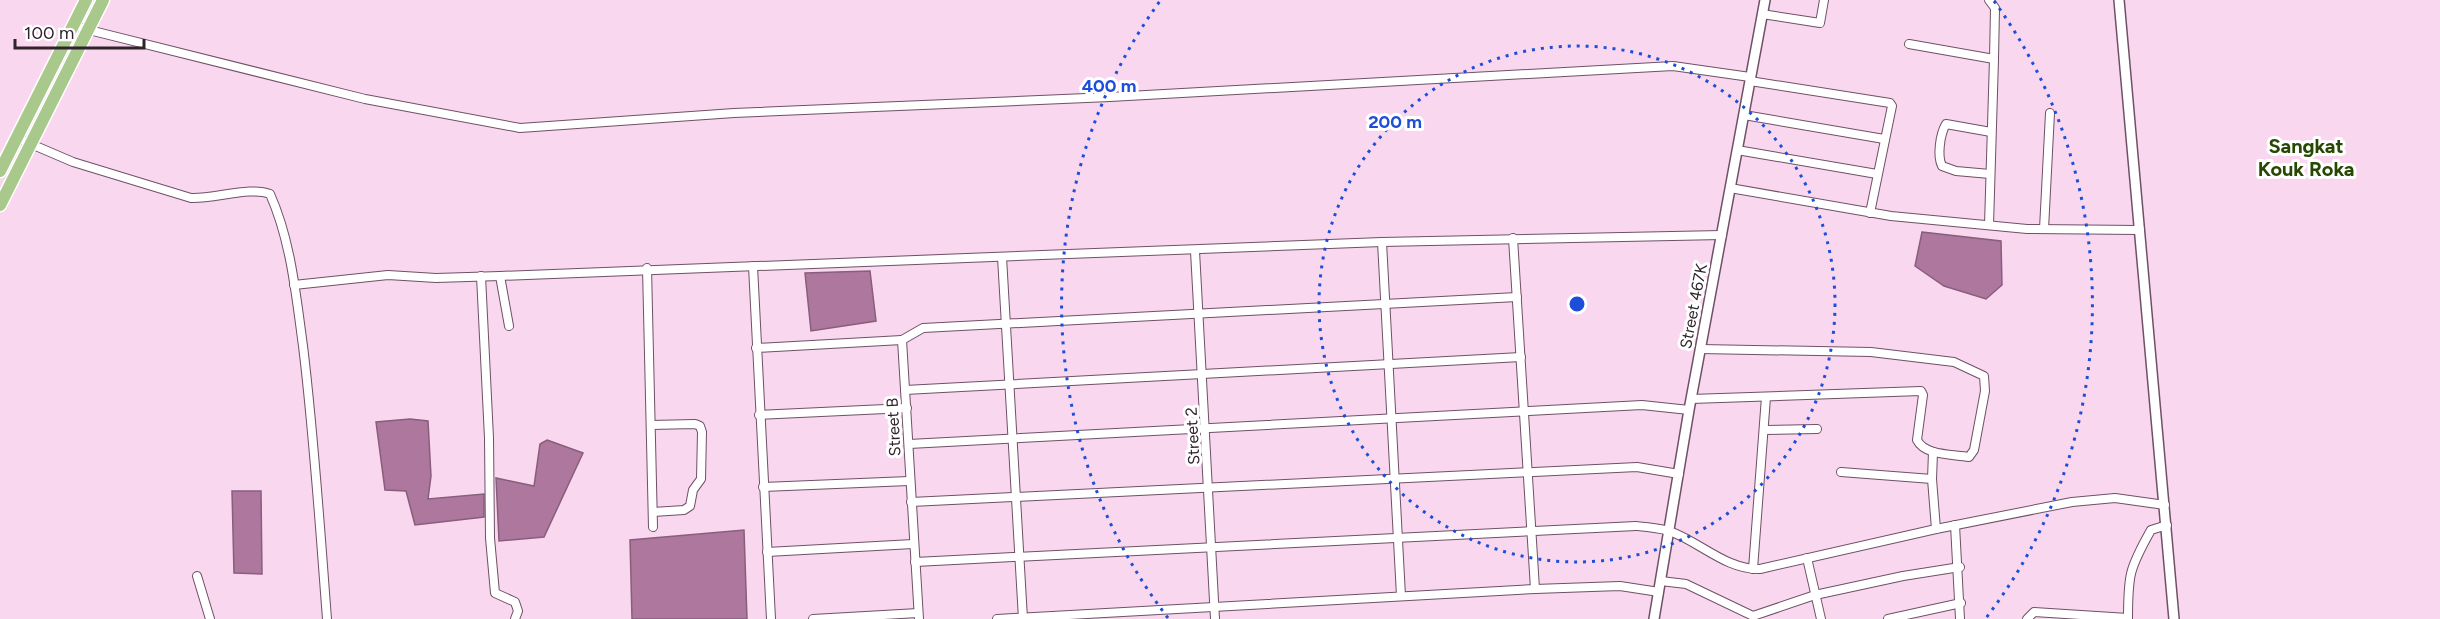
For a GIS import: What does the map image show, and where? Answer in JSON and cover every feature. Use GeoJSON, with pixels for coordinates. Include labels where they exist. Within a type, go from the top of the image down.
{"type":"FeatureCollection","features":[{"type":"Feature","properties":{"kind":"main road"},"geometry":{"type":"LineString","coordinates":[[0,171],[86,0]]}},
{"type":"Feature","properties":{"kind":"main road"},"geometry":{"type":"LineString","coordinates":[[0,205],[103,0]]}},
{"type":"Feature","properties":{"kind":"street","name":"Street 467K"},"geometry":{"type":"LineString","coordinates":[[1654,619],[1689,410],[1764,0]]}},
{"type":"Feature","properties":{"kind":"street"},"geometry":{"type":"LineString","coordinates":[[1762,14],[1820,23],[1824,0]]}},
{"type":"Feature","properties":{"kind":"street"},"geometry":{"type":"LineString","coordinates":[[1989,0],[1995,8],[1989,225]]}},
{"type":"Feature","properties":{"kind":"street"},"geometry":{"type":"LineString","coordinates":[[2119,0],[2174,619]]}},
{"type":"Feature","properties":{"kind":"street"},"geometry":{"type":"LineString","coordinates":[[73,26],[365,99],[520,128],[734,113],[1110,97],[1673,66],[1890,103],[1870,213]]}},
{"type":"Feature","properties":{"kind":"street"},"geometry":{"type":"LineString","coordinates":[[1909,44],[1994,59]]}},
{"type":"Feature","properties":{"kind":"street"},"geometry":{"type":"LineString","coordinates":[[2044,229],[2050,113]]}},
{"type":"Feature","properties":{"kind":"street"},"geometry":{"type":"LineString","coordinates":[[1744,115],[1884,139]]}},
{"type":"Feature","properties":{"kind":"street"},"geometry":{"type":"LineString","coordinates":[[1990,174],[1956,171],[1942,166],[1939,162],[1942,135],[1946,124],[1991,132]]}},
{"type":"Feature","properties":{"kind":"street"},"geometry":{"type":"LineString","coordinates":[[17,138],[73,162],[192,198],[212,199],[254,191],[270,194],[279,214],[294,285],[309,396],[327,619]]}},
{"type":"Feature","properties":{"kind":"street"},"geometry":{"type":"LineString","coordinates":[[1737,150],[1877,174]]}},
{"type":"Feature","properties":{"kind":"street"},"geometry":{"type":"LineString","coordinates":[[1730,188],[1870,213],[2044,229],[2140,230]]}},
{"type":"Feature","properties":{"kind":"street"},"geometry":{"type":"LineString","coordinates":[[294,285],[388,275],[436,278],[647,268],[1195,251],[1383,242],[1722,235]]}},
{"type":"Feature","properties":{"kind":"street"},"geometry":{"type":"LineString","coordinates":[[1513,238],[1535,589]]}},
{"type":"Feature","properties":{"kind":"street"},"geometry":{"type":"LineString","coordinates":[[1383,242],[1401,596]]}},
{"type":"Feature","properties":{"kind":"street","name":"Street 2"},"geometry":{"type":"LineString","coordinates":[[1195,251],[1215,619]]}},
{"type":"Feature","properties":{"kind":"street"},"geometry":{"type":"LineString","coordinates":[[1002,257],[1023,618]]}},
{"type":"Feature","properties":{"kind":"street"},"geometry":{"type":"LineString","coordinates":[[753,266],[771,619]]}},
{"type":"Feature","properties":{"kind":"street"},"geometry":{"type":"LineString","coordinates":[[647,268],[653,527]]}},
{"type":"Feature","properties":{"kind":"street"},"geometry":{"type":"LineString","coordinates":[[481,276],[489,438],[490,538],[495,593],[516,602],[518,610],[515,619]]}},
{"type":"Feature","properties":{"kind":"street"},"geometry":{"type":"LineString","coordinates":[[500,276],[509,326]]}},
{"type":"Feature","properties":{"kind":"street"},"geometry":{"type":"LineString","coordinates":[[756,348],[902,340],[923,328],[1517,297]]}},
{"type":"Feature","properties":{"kind":"street","name":"Street B"},"geometry":{"type":"LineString","coordinates":[[902,340],[918,616]]}},
{"type":"Feature","properties":{"kind":"street"},"geometry":{"type":"LineString","coordinates":[[1691,399],[1921,391],[1923,395],[1917,440],[1920,446],[1933,452],[1969,457],[1974,450],[1984,391],[1984,376],[1954,362],[1871,351],[1742,352],[1700,349]]}},
{"type":"Feature","properties":{"kind":"street"},"geometry":{"type":"LineString","coordinates":[[905,390],[1521,357]]}},
{"type":"Feature","properties":{"kind":"street"},"geometry":{"type":"LineString","coordinates":[[1753,569],[1766,397]]}},
{"type":"Feature","properties":{"kind":"street"},"geometry":{"type":"LineString","coordinates":[[909,444],[1642,405],[1689,410]]}},
{"type":"Feature","properties":{"kind":"street"},"geometry":{"type":"LineString","coordinates":[[759,415],[907,408]]}},
{"type":"Feature","properties":{"kind":"street"},"geometry":{"type":"LineString","coordinates":[[651,425],[695,424],[700,426],[702,432],[701,479],[693,490],[690,506],[684,510],[653,512]]}},
{"type":"Feature","properties":{"kind":"street"},"geometry":{"type":"LineString","coordinates":[[1764,430],[1817,429]]}},
{"type":"Feature","properties":{"kind":"street"},"geometry":{"type":"LineString","coordinates":[[1933,452],[1932,479],[1936,529]]}},
{"type":"Feature","properties":{"kind":"street"},"geometry":{"type":"LineString","coordinates":[[911,502],[1637,467],[1679,474]]}},
{"type":"Feature","properties":{"kind":"street"},"geometry":{"type":"LineString","coordinates":[[1841,472],[1932,479]]}},
{"type":"Feature","properties":{"kind":"street"},"geometry":{"type":"LineString","coordinates":[[763,487],[909,481]]}},
{"type":"Feature","properties":{"kind":"street"},"geometry":{"type":"LineString","coordinates":[[915,562],[1636,526],[1669,531],[1712,554],[1753,569],[2072,502],[2115,498],[2165,505]]}},
{"type":"Feature","properties":{"kind":"street"},"geometry":{"type":"LineString","coordinates":[[1955,525],[1961,603],[1960,619]]}},
{"type":"Feature","properties":{"kind":"street"},"geometry":{"type":"LineString","coordinates":[[2026,619],[2034,612],[2050,612],[2128,619],[2128,577],[2132,567],[2151,530],[2166,525]]}},
{"type":"Feature","properties":{"kind":"street"},"geometry":{"type":"LineString","coordinates":[[767,552],[913,544]]}},
{"type":"Feature","properties":{"kind":"street"},"geometry":{"type":"LineString","coordinates":[[1807,558],[1821,619]]}},
{"type":"Feature","properties":{"kind":"street"},"geometry":{"type":"LineString","coordinates":[[1661,581],[1686,584],[1753,616],[1815,596],[1903,576],[1959,567]]}},
{"type":"Feature","properties":{"kind":"street"},"geometry":{"type":"LineString","coordinates":[[197,576],[210,619]]}},
{"type":"Feature","properties":{"kind":"street"},"geometry":{"type":"LineString","coordinates":[[997,619],[1215,605],[1535,589],[1620,586],[1659,592]]}},
{"type":"Feature","properties":{"kind":"street"},"geometry":{"type":"LineString","coordinates":[[1888,619],[1961,603]]}},
{"type":"Feature","properties":{"kind":"street"},"geometry":{"type":"LineString","coordinates":[[813,619],[918,616]]}},
{"type":"Feature","properties":{"kind":"shaded area"},"geometry":{"type":"Polygon","coordinates":[[[1922,232],[2001,241],[2002,285],[1986,299],[1944,286],[1915,266],[1922,232]]]}},
{"type":"Feature","properties":{"kind":"shaded area"},"geometry":{"type":"Polygon","coordinates":[[[870,271],[876,321],[811,331],[805,273],[870,271]]]}},
{"type":"Feature","properties":{"kind":"shaded area"},"geometry":{"type":"Polygon","coordinates":[[[410,419],[428,421],[431,476],[428,499],[484,494],[484,517],[415,525],[406,491],[385,490],[376,422],[410,419]]]}},
{"type":"Feature","properties":{"kind":"shaded area"},"geometry":{"type":"Polygon","coordinates":[[[547,440],[583,453],[544,537],[499,541],[496,478],[534,486],[540,444],[547,440]]]}},
{"type":"Feature","properties":{"kind":"shaded area"},"geometry":{"type":"Polygon","coordinates":[[[232,491],[261,491],[262,574],[234,573],[232,491]]]}},
{"type":"Feature","properties":{"kind":"shaded area"},"geometry":{"type":"Polygon","coordinates":[[[744,530],[747,619],[632,619],[630,540],[744,530]]]}},
{"type":"Feature","properties":{"kind":"district","name":"Sangkat Kouk Roka"},"geometry":{"type":"Point","coordinates":[2306,158]}}]}
